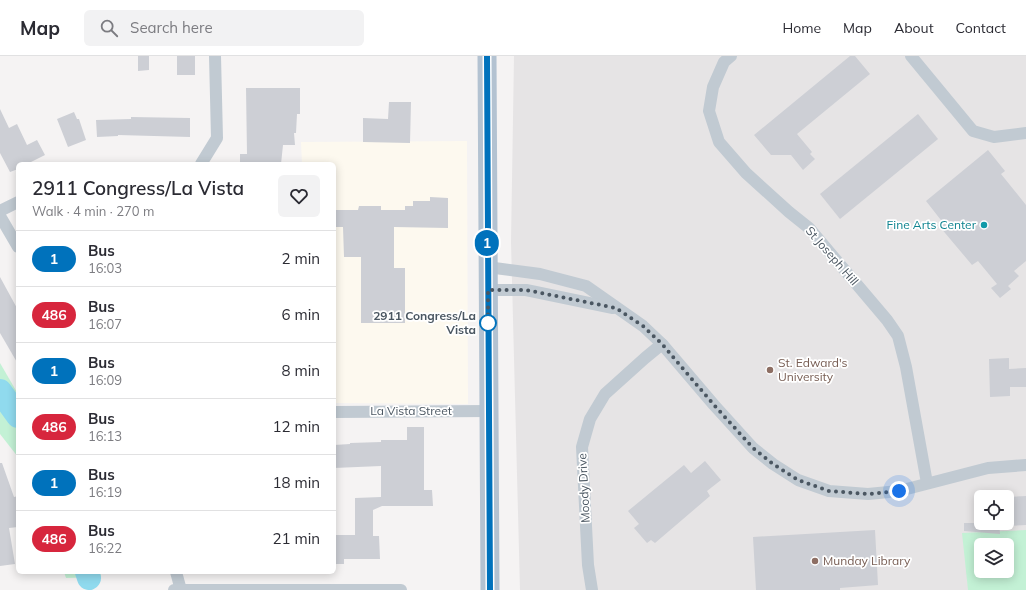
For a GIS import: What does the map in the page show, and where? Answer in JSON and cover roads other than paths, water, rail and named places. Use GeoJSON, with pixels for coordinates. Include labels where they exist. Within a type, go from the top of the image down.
{"type":"FeatureCollection","features":[{"type":"Feature","properties":{"kind":"main road"},"geometry":{"type":"LineString","coordinates":[[487,56],[490,590]]}},
{"type":"Feature","properties":{"kind":"street"},"geometry":{"type":"LineString","coordinates":[[202,162],[217,138],[215,56]]}},
{"type":"Feature","properties":{"kind":"street","name":"St Joseph Hill"},"geometry":{"type":"LineString","coordinates":[[731,56],[724,62],[713,87],[709,111],[719,142],[746,173],[788,212],[809,228],[887,320],[898,336],[906,367],[927,483]]}},
{"type":"Feature","properties":{"kind":"street"},"geometry":{"type":"LineString","coordinates":[[911,56],[973,131],[994,137],[1026,133]]}},
{"type":"Feature","properties":{"kind":"street"},"geometry":{"type":"LineString","coordinates":[[0,211],[16,203]]}},
{"type":"Feature","properties":{"kind":"street"},"geometry":{"type":"LineString","coordinates":[[0,216],[16,244]]}},
{"type":"Feature","properties":{"kind":"street"},"geometry":{"type":"LineString","coordinates":[[487,267],[540,274],[586,286],[643,326],[662,344],[753,448],[773,464],[798,480],[829,491],[868,494],[899,491],[988,468],[1026,465]]}},
{"type":"Feature","properties":{"kind":"street"},"geometry":{"type":"LineString","coordinates":[[488,290],[526,290],[616,308]]}},
{"type":"Feature","properties":{"kind":"street","name":"Moody Drive"},"geometry":{"type":"LineString","coordinates":[[592,590],[588,566],[582,447],[590,419],[605,394],[662,344]]}},
{"type":"Feature","properties":{"kind":"street","name":"La Vista Street"},"geometry":{"type":"LineString","coordinates":[[336,412],[489,411]]}},
{"type":"Feature","properties":{"kind":"street"},"geometry":{"type":"LineString","coordinates":[[177,574],[181,590]]}},
{"type":"Feature","properties":{"kind":"street"},"geometry":{"type":"LineString","coordinates":[[174,590],[401,590]]}},
{"type":"Feature","properties":{"kind":"waterway"},"geometry":{"type":"LineString","coordinates":[[0,391],[16,413]]}},
{"type":"Feature","properties":{"kind":"waterway"},"geometry":{"type":"LineString","coordinates":[[88,574],[89,578]]}},
{"type":"Feature","properties":{"kind":"place","name":"Fine Arts Center"},"geometry":{"type":"Point","coordinates":[984,225]}},
{"type":"Feature","properties":{"kind":"place","name":"2911 Congress/La Vista"},"geometry":{"type":"Point","coordinates":[488,323]}},
{"type":"Feature","properties":{"kind":"place","name":"St. Edward's University"},"geometry":{"type":"Point","coordinates":[770,370]}},
{"type":"Feature","properties":{"kind":"place","name":"Munday Library"},"geometry":{"type":"Point","coordinates":[815,561]}}]}
